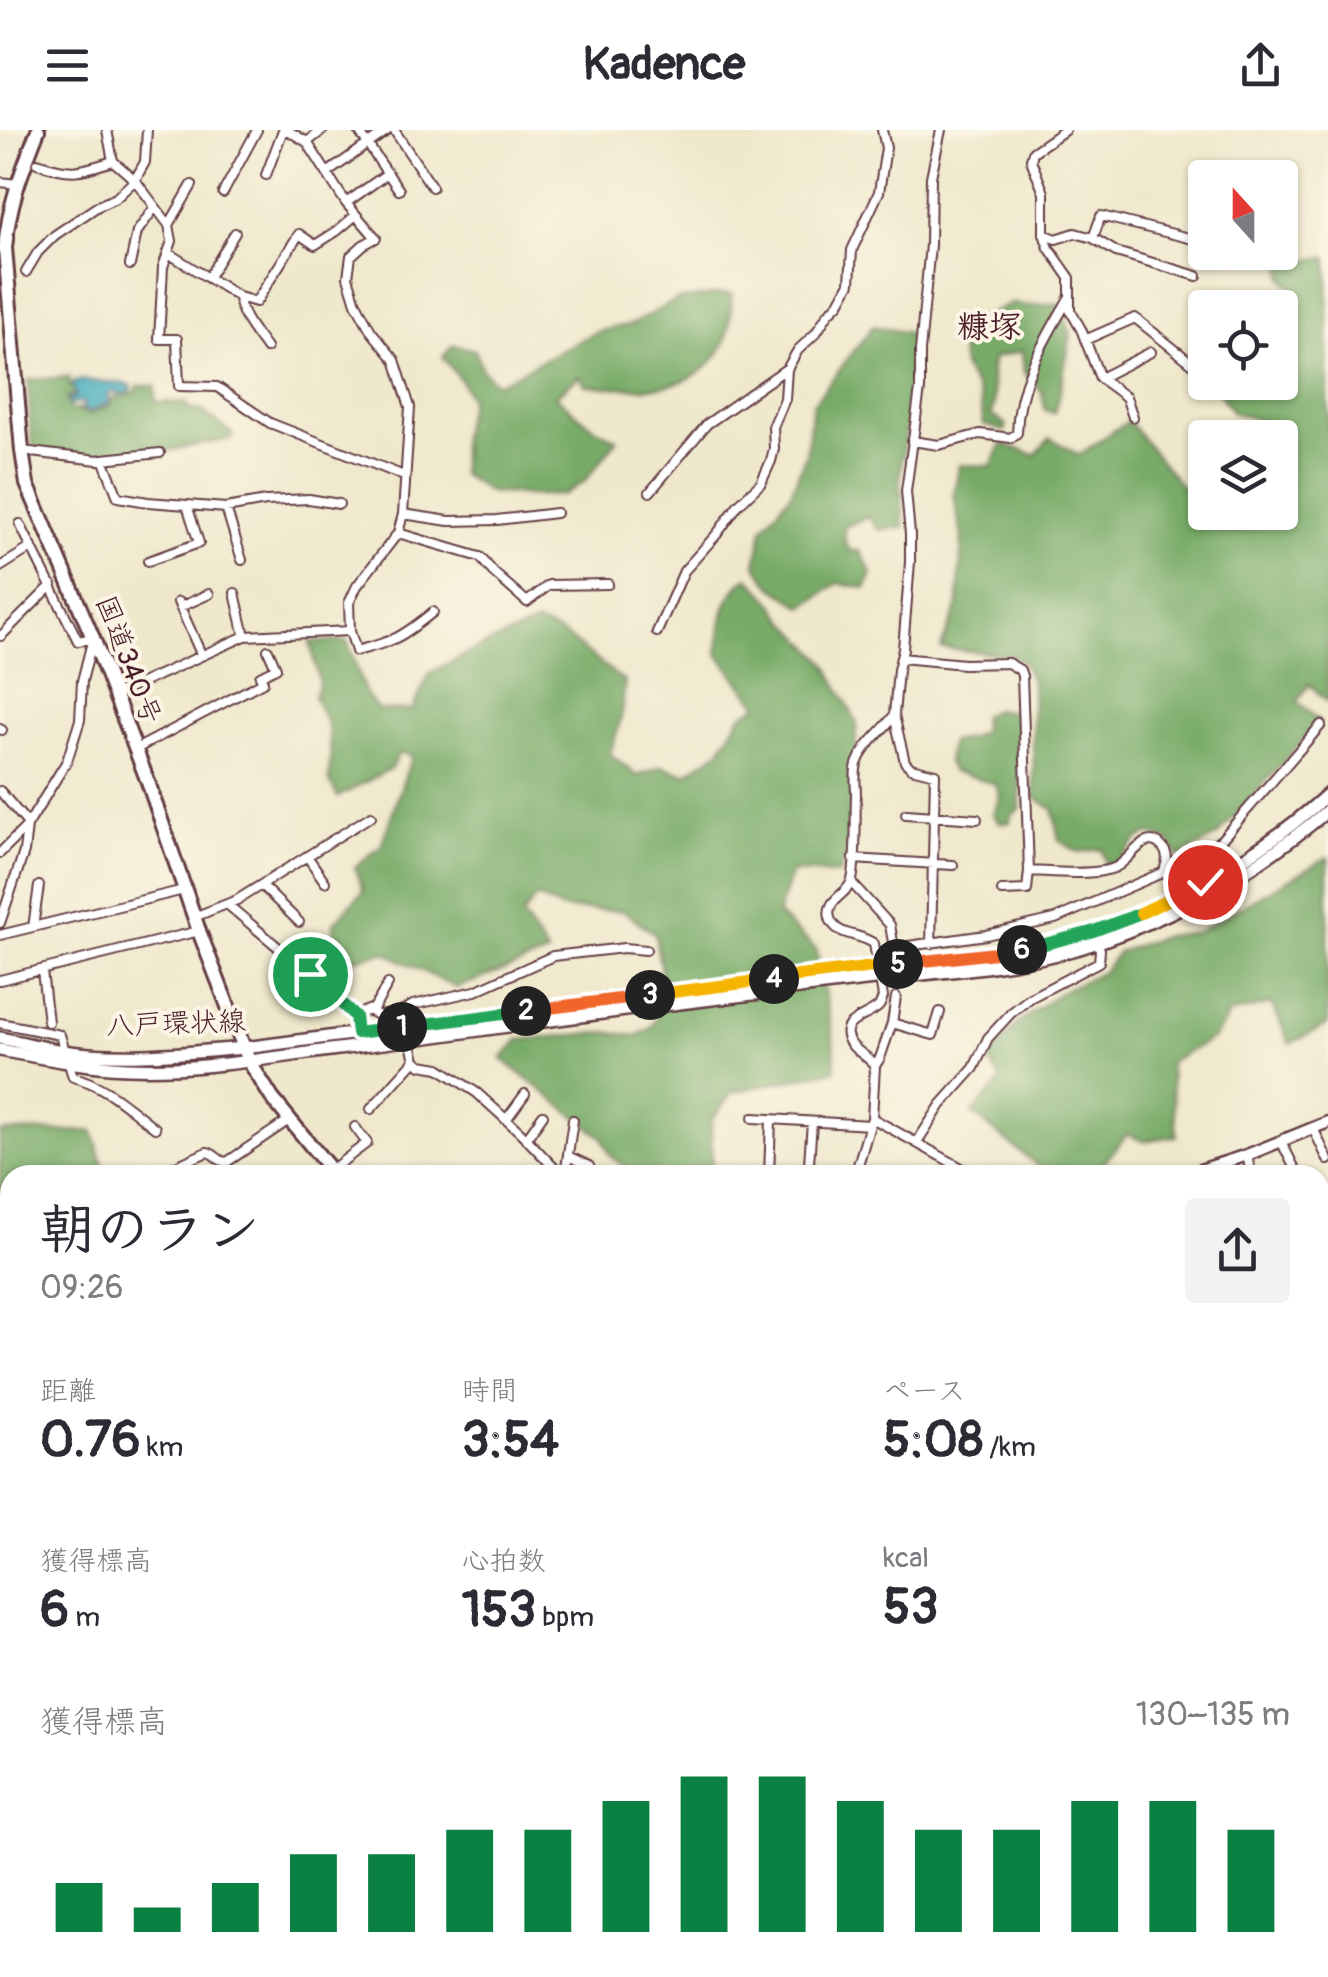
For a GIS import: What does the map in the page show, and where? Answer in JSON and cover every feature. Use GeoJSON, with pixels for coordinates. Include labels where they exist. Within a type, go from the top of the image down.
{"type":"FeatureCollection","features":[{"type":"Feature","properties":{"kind":"highway","name":"国道340号"},"geometry":{"type":"LineString","coordinates":[[38,130],[16,184],[5,248],[5,303],[28,484],[94,638],[246,1054],[272,1098],[327,1165]]}},
{"type":"Feature","properties":{"kind":"main road","name":"八戸環状線"},"geometry":{"type":"LineString","coordinates":[[0,1050],[65,1057],[246,1054],[880,972],[1034,948],[1145,912],[1205,882],[1265,846],[1328,794]]}},
{"type":"Feature","properties":{"kind":"main road","name":"八戸環状線"},"geometry":{"type":"LineString","coordinates":[[880,972],[986,968],[1098,942],[1206,896],[1294,839],[1328,810]]}},
{"type":"Feature","properties":{"kind":"main road","name":"八戸環状線"},"geometry":{"type":"LineString","coordinates":[[246,1054],[357,1033],[409,1033]]}},
{"type":"Feature","properties":{"kind":"main road","name":"八戸環状線"},"geometry":{"type":"LineString","coordinates":[[0,1038],[65,1057]]}},
{"type":"Feature","properties":{"kind":"street"},"geometry":{"type":"LineString","coordinates":[[107,130],[113,160],[169,225],[172,241],[162,279],[159,339],[177,339],[179,386],[217,386],[270,423],[404,476]]}},
{"type":"Feature","properties":{"kind":"street"},"geometry":{"type":"LineString","coordinates":[[26,272],[55,235],[116,198],[134,180],[145,162],[148,130]]}},
{"type":"Feature","properties":{"kind":"street"},"geometry":{"type":"LineString","coordinates":[[224,193],[257,130]]}},
{"type":"Feature","properties":{"kind":"street"},"geometry":{"type":"LineString","coordinates":[[266,174],[285,130],[307,142],[346,203],[376,238],[351,256],[348,277],[356,303],[395,360],[410,407],[403,514],[398,533],[357,586],[349,603],[350,631],[356,651],[392,642],[433,612]]}},
{"type":"Feature","properties":{"kind":"street"},"geometry":{"type":"LineString","coordinates":[[307,142],[324,130]]}},
{"type":"Feature","properties":{"kind":"street"},"geometry":{"type":"LineString","coordinates":[[358,130],[400,190]]}},
{"type":"Feature","properties":{"kind":"street"},"geometry":{"type":"LineString","coordinates":[[327,173],[391,130],[432,187]]}},
{"type":"Feature","properties":{"kind":"street"},"geometry":{"type":"LineString","coordinates":[[650,492],[707,424],[787,369],[798,350],[816,334],[839,303],[850,283],[852,250],[879,192],[886,148],[882,130]]}},
{"type":"Feature","properties":{"kind":"street"},"geometry":{"type":"LineString","coordinates":[[930,944],[935,774],[904,762],[894,715],[910,562],[906,491],[920,389],[931,177],[941,130]]}},
{"type":"Feature","properties":{"kind":"street"},"geometry":{"type":"LineString","coordinates":[[1065,130],[1050,133],[1032,152],[1031,160],[1044,193],[1044,234],[1070,278],[1070,310],[1100,378],[1126,397],[1133,417]]}},
{"type":"Feature","properties":{"kind":"street"},"geometry":{"type":"LineString","coordinates":[[37,163],[64,172],[80,172],[113,160]]}},
{"type":"Feature","properties":{"kind":"street"},"geometry":{"type":"LineString","coordinates":[[346,203],[388,173]]}},
{"type":"Feature","properties":{"kind":"street"},"geometry":{"type":"LineString","coordinates":[[0,182],[16,184]]}},
{"type":"Feature","properties":{"kind":"street"},"geometry":{"type":"LineString","coordinates":[[169,225],[192,185]]}},
{"type":"Feature","properties":{"kind":"street"},"geometry":{"type":"LineString","coordinates":[[130,265],[137,232],[156,207]]}},
{"type":"Feature","properties":{"kind":"street"},"geometry":{"type":"LineString","coordinates":[[299,234],[315,245],[356,216]]}},
{"type":"Feature","properties":{"kind":"street"},"geometry":{"type":"LineString","coordinates":[[1093,238],[1101,216],[1188,238]]}},
{"type":"Feature","properties":{"kind":"street"},"geometry":{"type":"LineString","coordinates":[[168,253],[239,296],[256,302],[305,222]]}},
{"type":"Feature","properties":{"kind":"street"},"geometry":{"type":"LineString","coordinates":[[208,278],[235,233]]}},
{"type":"Feature","properties":{"kind":"street"},"geometry":{"type":"LineString","coordinates":[[1044,234],[1056,238],[1075,233],[1093,238],[1116,252],[1198,276]]}},
{"type":"Feature","properties":{"kind":"street"},"geometry":{"type":"LineString","coordinates":[[239,296],[245,318],[266,348]]}},
{"type":"Feature","properties":{"kind":"street"},"geometry":{"type":"LineString","coordinates":[[912,442],[940,444],[980,434],[1011,438],[1017,433],[1017,413],[1042,342],[1069,298]]}},
{"type":"Feature","properties":{"kind":"street"},"geometry":{"type":"LineString","coordinates":[[1086,340],[1135,318],[1188,360]]}},
{"type":"Feature","properties":{"kind":"street"},"geometry":{"type":"LineString","coordinates":[[1100,378],[1151,352]]}},
{"type":"Feature","properties":{"kind":"street"},"geometry":{"type":"LineString","coordinates":[[657,632],[684,571],[761,483],[774,449],[774,428],[785,398],[787,369]]}},
{"type":"Feature","properties":{"kind":"street"},"geometry":{"type":"LineString","coordinates":[[22,451],[98,460],[160,453]]}},
{"type":"Feature","properties":{"kind":"street"},"geometry":{"type":"LineString","coordinates":[[103,458],[118,497],[226,508],[309,499],[339,504]]}},
{"type":"Feature","properties":{"kind":"street"},"geometry":{"type":"LineString","coordinates":[[148,561],[199,543],[186,504]]}},
{"type":"Feature","properties":{"kind":"street"},"geometry":{"type":"LineString","coordinates":[[226,508],[242,560]]}},
{"type":"Feature","properties":{"kind":"street"},"geometry":{"type":"LineString","coordinates":[[403,514],[449,521],[556,514]]}},
{"type":"Feature","properties":{"kind":"street"},"geometry":{"type":"LineString","coordinates":[[0,853],[27,825],[68,761],[80,720],[82,682],[94,638],[78,641],[20,524]]}},
{"type":"Feature","properties":{"kind":"street"},"geometry":{"type":"LineString","coordinates":[[398,533],[480,557],[527,602],[549,585],[608,584]]}},
{"type":"Feature","properties":{"kind":"street"},"geometry":{"type":"LineString","coordinates":[[0,567],[32,547]]}},
{"type":"Feature","properties":{"kind":"street"},"geometry":{"type":"LineString","coordinates":[[0,636],[52,585]]}},
{"type":"Feature","properties":{"kind":"street"},"geometry":{"type":"LineString","coordinates":[[201,654],[179,605],[210,594]]}},
{"type":"Feature","properties":{"kind":"street"},"geometry":{"type":"LineString","coordinates":[[235,594],[245,636]]}},
{"type":"Feature","properties":{"kind":"street"},"geometry":{"type":"LineString","coordinates":[[115,694],[245,636],[350,631]]}},
{"type":"Feature","properties":{"kind":"street"},"geometry":{"type":"LineString","coordinates":[[136,749],[263,682],[260,676],[276,668],[268,650]]}},
{"type":"Feature","properties":{"kind":"street"},"geometry":{"type":"LineString","coordinates":[[901,658],[964,664],[1008,663],[1020,670],[1029,871],[1027,890],[1002,891]]}},
{"type":"Feature","properties":{"kind":"street"},"geometry":{"type":"LineString","coordinates":[[875,1066],[848,1039],[849,1027],[855,1019],[880,1005],[880,972],[874,944],[868,938],[840,931],[830,920],[829,912],[831,904],[852,882],[856,770],[868,746],[894,715]]}},
{"type":"Feature","properties":{"kind":"street"},"geometry":{"type":"LineString","coordinates":[[852,882],[890,925],[894,948],[986,935],[1055,919],[1192,860],[1221,840],[1321,725]]}},
{"type":"Feature","properties":{"kind":"street"},"geometry":{"type":"LineString","coordinates":[[0,791],[27,825],[24,852],[1,916]]}},
{"type":"Feature","properties":{"kind":"street"},"geometry":{"type":"LineString","coordinates":[[906,814],[977,819]]}},
{"type":"Feature","properties":{"kind":"street"},"geometry":{"type":"LineString","coordinates":[[0,980],[197,924],[371,816]]}},
{"type":"Feature","properties":{"kind":"street"},"geometry":{"type":"LineString","coordinates":[[1029,871],[1100,872],[1124,862],[1142,843],[1152,842],[1160,844],[1166,852],[1164,871]]}},
{"type":"Feature","properties":{"kind":"street"},"geometry":{"type":"LineString","coordinates":[[307,856],[324,882]]}},
{"type":"Feature","properties":{"kind":"street"},"geometry":{"type":"LineString","coordinates":[[853,859],[953,865]]}},
{"type":"Feature","properties":{"kind":"street"},"geometry":{"type":"LineString","coordinates":[[261,885],[299,922]]}},
{"type":"Feature","properties":{"kind":"street"},"geometry":{"type":"LineString","coordinates":[[33,927],[40,886]]}},
{"type":"Feature","properties":{"kind":"street"},"geometry":{"type":"LineString","coordinates":[[0,936],[184,890]]}},
{"type":"Feature","properties":{"kind":"street"},"geometry":{"type":"LineString","coordinates":[[228,905],[355,1016],[357,1033]]}},
{"type":"Feature","properties":{"kind":"street"},"geometry":{"type":"LineString","coordinates":[[917,1142],[941,1105],[974,1068],[988,1038],[1011,1012],[1099,962],[1098,942]]}},
{"type":"Feature","properties":{"kind":"street"},"geometry":{"type":"LineString","coordinates":[[368,1010],[379,1016],[399,1014],[413,1006],[475,991],[553,956],[624,948],[646,950]]}},
{"type":"Feature","properties":{"kind":"street"},"geometry":{"type":"LineString","coordinates":[[42,971],[48,1022]]}},
{"type":"Feature","properties":{"kind":"street"},"geometry":{"type":"LineString","coordinates":[[355,1016],[376,1006],[388,984]]}},
{"type":"Feature","properties":{"kind":"street"},"geometry":{"type":"LineString","coordinates":[[858,1165],[871,1122],[875,1066],[892,1023],[896,996]]}},
{"type":"Feature","properties":{"kind":"street"},"geometry":{"type":"LineString","coordinates":[[892,1023],[934,1035],[940,1012]]}},
{"type":"Feature","properties":{"kind":"street"},"geometry":{"type":"LineString","coordinates":[[0,1022],[60,1035],[73,1077],[98,1087],[155,1128]]}},
{"type":"Feature","properties":{"kind":"street"},"geometry":{"type":"LineString","coordinates":[[409,1033],[415,1060],[439,1068],[477,1094],[553,1165]]}},
{"type":"Feature","properties":{"kind":"street"},"geometry":{"type":"LineString","coordinates":[[371,1109],[415,1060]]}},
{"type":"Feature","properties":{"kind":"street"},"geometry":{"type":"LineString","coordinates":[[506,1120],[525,1094]]}},
{"type":"Feature","properties":{"kind":"street"},"geometry":{"type":"LineString","coordinates":[[526,1139],[543,1115]]}},
{"type":"Feature","properties":{"kind":"street"},"geometry":{"type":"LineString","coordinates":[[754,1118],[871,1122],[957,1165]]}},
{"type":"Feature","properties":{"kind":"street"},"geometry":{"type":"LineString","coordinates":[[178,1165],[207,1152],[227,1162],[290,1120]]}},
{"type":"Feature","properties":{"kind":"street"},"geometry":{"type":"LineString","coordinates":[[566,1165],[573,1120]]}},
{"type":"Feature","properties":{"kind":"street"},"geometry":{"type":"LineString","coordinates":[[769,1165],[771,1120]]}},
{"type":"Feature","properties":{"kind":"street"},"geometry":{"type":"LineString","coordinates":[[809,1163],[812,1122]]}},
{"type":"Feature","properties":{"kind":"street"},"geometry":{"type":"LineString","coordinates":[[1219,1165],[1328,1122]]}},
{"type":"Feature","properties":{"kind":"street"},"geometry":{"type":"LineString","coordinates":[[342,1165],[367,1143],[355,1127]]}},
{"type":"Feature","properties":{"kind":"street"},"geometry":{"type":"LineString","coordinates":[[1313,1128],[1328,1160]]}},
{"type":"Feature","properties":{"kind":"street"},"geometry":{"type":"LineString","coordinates":[[1281,1142],[1293,1165]]}},
{"type":"Feature","properties":{"kind":"street"},"geometry":{"type":"LineString","coordinates":[[1246,1155],[1248,1165]]}},
{"type":"Feature","properties":{"kind":"street"},"geometry":{"type":"LineString","coordinates":[[568,1156],[587,1165]]}},
{"type":"Feature","properties":{"kind":"green space"},"geometry":{"type":"Polygon","coordinates":[[[1328,258],[1328,702],[1309,684],[1297,702],[1319,721],[1217,836],[1179,857],[1169,841],[1150,834],[1138,839],[1116,864],[1106,865],[1102,849],[1078,852],[1059,840],[1053,809],[1034,797],[1032,682],[1022,661],[1011,655],[941,648],[958,605],[962,537],[954,496],[959,465],[991,466],[1002,444],[1035,455],[1050,438],[1079,455],[1128,421],[1188,492],[1188,530],[1298,530],[1298,420],[1258,420],[1232,412],[1224,400],[1298,400],[1299,294],[1283,278],[1283,270],[1298,270],[1298,263],[1328,258]]]}},
{"type":"Feature","properties":{"kind":"green space"},"geometry":{"type":"Polygon","coordinates":[[[732,294],[727,336],[710,364],[695,375],[642,388],[586,385],[579,376],[555,396],[593,427],[617,440],[585,481],[563,495],[529,495],[489,492],[461,474],[461,435],[470,399],[443,357],[453,345],[475,350],[482,370],[497,384],[596,332],[632,324],[677,300],[732,294]]]}},
{"type":"Feature","properties":{"kind":"green space"},"geometry":{"type":"Polygon","coordinates":[[[1012,303],[1059,303],[1071,333],[1054,413],[1045,410],[1042,392],[1024,372],[1022,351],[993,358],[991,416],[1006,424],[1005,431],[984,425],[979,394],[963,367],[959,342],[979,319],[1012,303]]]}},
{"type":"Feature","properties":{"kind":"green space"},"geometry":{"type":"Polygon","coordinates":[[[873,326],[914,334],[900,476],[904,527],[879,530],[868,516],[844,527],[850,551],[860,551],[872,573],[866,588],[838,583],[803,607],[771,585],[756,565],[763,528],[791,493],[806,454],[813,404],[873,326]]]}},
{"type":"Feature","properties":{"kind":"green space"},"geometry":{"type":"Polygon","coordinates":[[[69,377],[75,392],[66,398],[71,410],[91,414],[106,409],[115,396],[136,392],[138,386],[155,386],[156,402],[186,403],[188,409],[203,411],[232,434],[231,439],[170,450],[96,456],[37,449],[31,436],[28,380],[69,377]]]}},
{"type":"Feature","properties":{"kind":"green space"},"geometry":{"type":"Polygon","coordinates":[[[748,577],[826,663],[857,723],[852,825],[840,874],[792,872],[777,914],[816,949],[836,1070],[732,1092],[711,1121],[712,1165],[623,1165],[611,1157],[602,1137],[502,1059],[519,1040],[605,1032],[636,1036],[651,1028],[666,1003],[655,934],[624,911],[563,909],[536,897],[522,916],[548,954],[456,988],[384,952],[351,960],[333,950],[334,923],[363,891],[355,867],[381,846],[412,756],[399,753],[391,768],[338,797],[329,780],[328,725],[314,697],[319,682],[310,642],[347,641],[366,695],[378,710],[412,710],[430,673],[537,623],[563,634],[625,682],[621,719],[610,754],[637,776],[662,766],[686,774],[719,751],[741,716],[758,705],[718,654],[727,602],[748,577]]]}},
{"type":"Feature","properties":{"kind":"green space"},"geometry":{"type":"Polygon","coordinates":[[[994,710],[1019,712],[1020,809],[1009,823],[999,822],[993,814],[1000,798],[996,784],[953,772],[947,763],[950,742],[983,731],[982,716],[994,710]]]}},
{"type":"Feature","properties":{"kind":"green space"},"geometry":{"type":"Polygon","coordinates":[[[1328,857],[1328,1024],[1290,1044],[1272,1004],[1229,1014],[1215,1037],[1169,1062],[1177,1136],[1143,1141],[1127,1134],[1102,1165],[1037,1165],[972,1113],[1001,1081],[989,1060],[1015,1026],[1061,991],[1103,972],[1118,952],[1165,936],[1197,932],[1328,857]]]}},
{"type":"Feature","properties":{"kind":"green space"},"geometry":{"type":"Polygon","coordinates":[[[93,1131],[103,1165],[0,1165],[0,1132],[93,1131]]]}},
{"type":"Feature","properties":{"kind":"water"},"geometry":{"type":"Polygon","coordinates":[[[74,382],[132,386],[124,394],[111,392],[106,406],[91,412],[79,409],[84,407],[83,402],[70,405],[67,400],[77,396],[74,382]]]}},
{"type":"Feature","properties":{"kind":"district","name":"糠塚"},"geometry":{"type":"Point","coordinates":[989,327]}},
{"type":"Feature","properties":{"kind":"route"},"geometry":{"type":"LineString","coordinates":[[310,974],[355,1016],[357,1033],[1034,948],[1145,912],[1205,882]]}}]}
